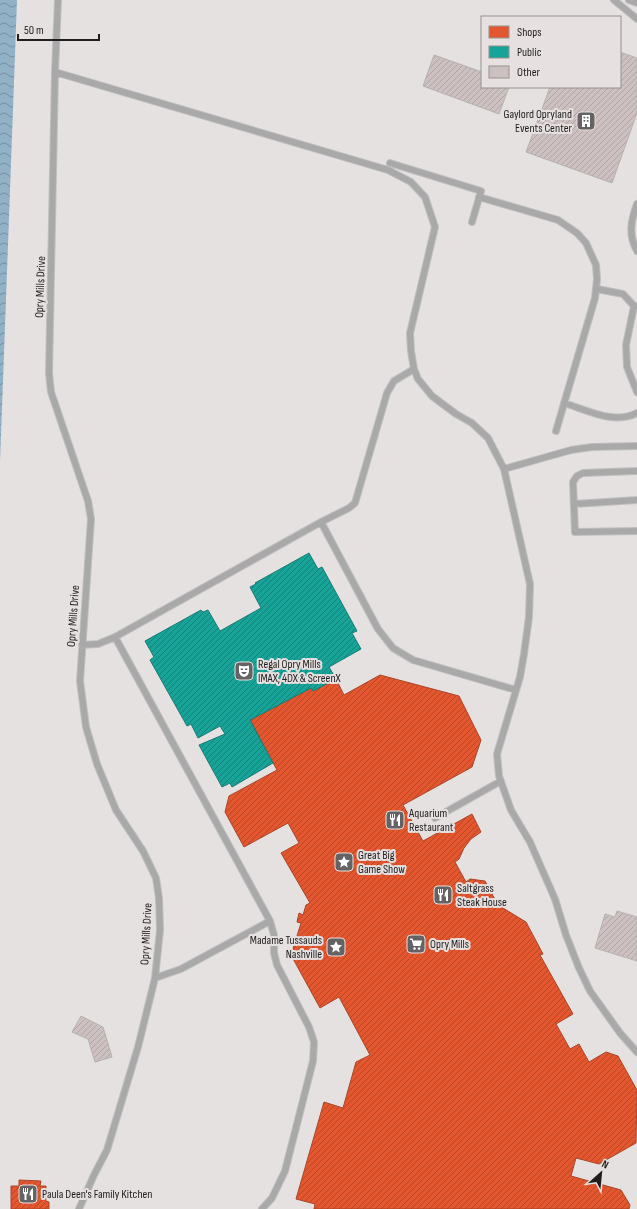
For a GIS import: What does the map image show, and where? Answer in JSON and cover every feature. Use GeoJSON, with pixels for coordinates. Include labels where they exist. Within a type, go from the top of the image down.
{"type":"FeatureCollection","features":[{"type":"Feature","properties":{"kind":"lane","name":"Opry Mills Drive"},"geometry":{"type":"LineString","coordinates":[[58,0],[55,72],[49,373],[52,392],[88,501],[90,518],[80,681],[86,727],[90,744],[116,810],[143,851],[156,878],[159,898],[160,930],[155,978],[138,1047],[107,1150],[79,1209]]}},
{"type":"Feature","properties":{"kind":"lane"},"geometry":{"type":"LineString","coordinates":[[614,0],[637,20]]}},
{"type":"Feature","properties":{"kind":"lane"},"geometry":{"type":"LineString","coordinates":[[629,0],[637,3]]}},
{"type":"Feature","properties":{"kind":"lane"},"geometry":{"type":"LineString","coordinates":[[55,72],[388,170],[411,182],[428,204],[435,227],[410,333],[414,369],[418,379],[432,396],[456,414],[472,423],[488,438],[504,469],[530,584],[529,617],[524,654],[516,690],[497,754],[501,781],[511,810],[530,842],[555,899],[566,935],[590,991],[620,1033],[635,1046],[637,1052]]}},
{"type":"Feature","properties":{"kind":"lane"},"geometry":{"type":"LineString","coordinates":[[390,163],[558,220],[569,226],[577,233],[591,253],[596,265],[597,289],[556,431]]}},
{"type":"Feature","properties":{"kind":"lane"},"geometry":{"type":"LineString","coordinates":[[472,222],[480,194]]}},
{"type":"Feature","properties":{"kind":"lane"},"geometry":{"type":"LineString","coordinates":[[637,204],[630,230],[637,251]]}},
{"type":"Feature","properties":{"kind":"lane"},"geometry":{"type":"LineString","coordinates":[[597,289],[623,294],[636,306],[626,345],[627,367],[637,392]]}},
{"type":"Feature","properties":{"kind":"lane"},"geometry":{"type":"LineString","coordinates":[[82,645],[98,644],[115,637],[321,522],[350,508],[355,503],[387,393],[394,381],[414,369]]}},
{"type":"Feature","properties":{"kind":"lane"},"geometry":{"type":"LineString","coordinates":[[564,403],[617,418],[630,416],[637,412]]}},
{"type":"Feature","properties":{"kind":"lane"},"geometry":{"type":"LineString","coordinates":[[504,469],[571,450],[592,447],[637,446]]}},
{"type":"Feature","properties":{"kind":"lane"},"geometry":{"type":"LineString","coordinates":[[637,472],[583,472],[577,476],[573,482],[575,532],[637,531]]}},
{"type":"Feature","properties":{"kind":"lane"},"geometry":{"type":"LineString","coordinates":[[574,504],[637,500]]}},
{"type":"Feature","properties":{"kind":"lane"},"geometry":{"type":"LineString","coordinates":[[321,522],[378,629],[393,648],[413,660],[516,690]]}},
{"type":"Feature","properties":{"kind":"lane"},"geometry":{"type":"LineString","coordinates":[[115,637],[270,921],[274,935],[274,953],[277,964],[310,1027],[314,1042],[313,1061],[285,1171],[272,1198],[262,1209]]}},
{"type":"Feature","properties":{"kind":"lane"},"geometry":{"type":"LineString","coordinates":[[434,818],[501,781]]}},
{"type":"Feature","properties":{"kind":"lane"},"geometry":{"type":"LineString","coordinates":[[155,978],[181,969],[270,921]]}},
{"type":"Feature","properties":{"kind":"water"},"geometry":{"type":"Polygon","coordinates":[[[0,0],[17,0],[0,462],[0,0]]]}},
{"type":"Feature","properties":{"kind":"building: Shops","name":"Opry Mills"},"geometry":{"type":"Polygon","coordinates":[[[380,675],[459,696],[481,740],[472,767],[403,805],[423,841],[472,814],[481,832],[471,839],[464,848],[459,859],[455,862],[466,882],[470,879],[485,881],[498,905],[526,922],[543,954],[540,955],[573,1014],[556,1024],[570,1049],[579,1044],[589,1062],[606,1052],[618,1056],[637,1090],[636,1143],[599,1164],[576,1158],[571,1176],[621,1190],[630,1205],[629,1209],[314,1209],[315,1204],[296,1199],[324,1102],[343,1108],[356,1062],[370,1055],[339,997],[320,1008],[291,955],[301,923],[297,922],[299,913],[303,915],[306,905],[310,903],[281,853],[299,843],[288,823],[244,847],[225,812],[229,796],[277,770],[250,720],[311,688],[313,691],[336,679],[344,695],[380,675]]]}},
{"type":"Feature","properties":{"kind":"building: Shops","name":"Paula Deen's Family Kitchen"},"geometry":{"type":"Polygon","coordinates":[[[19,1180],[41,1181],[40,1186],[46,1186],[46,1201],[49,1202],[49,1209],[11,1209],[11,1186],[19,1186],[19,1180]]]}},
{"type":"Feature","properties":{"kind":"building: Public","name":"Regal Opry Mills IMAX, 4DX & ScreenX"},"geometry":{"type":"Polygon","coordinates":[[[309,553],[318,569],[322,567],[357,631],[352,633],[361,649],[329,667],[336,679],[313,691],[311,688],[250,720],[273,763],[232,787],[230,783],[222,787],[199,745],[225,734],[220,726],[198,738],[191,724],[187,726],[150,660],[154,657],[145,641],[201,610],[203,612],[208,610],[220,631],[261,608],[250,587],[309,553]]]}},
{"type":"Feature","properties":{"kind":"building: Other","name":"Gaylord Opryland Events Center"},"geometry":{"type":"Polygon","coordinates":[[[621,52],[637,58],[637,113],[612,183],[526,152],[550,88],[621,88],[621,52]]]}},
{"type":"Feature","properties":{"kind":"building: Other"},"geometry":{"type":"Polygon","coordinates":[[[434,55],[481,72],[481,88],[509,88],[499,114],[423,86],[434,55]]]}},
{"type":"Feature","properties":{"kind":"building: Other"},"geometry":{"type":"Polygon","coordinates":[[[617,911],[637,917],[637,961],[595,948],[605,914],[615,917],[617,911]]]}},
{"type":"Feature","properties":{"kind":"building: Other"},"geometry":{"type":"Polygon","coordinates":[[[81,1016],[103,1027],[112,1057],[95,1062],[88,1039],[72,1032],[81,1016]]]}},
{"type":"Feature","properties":{"kind":"place","name":"Gaylord Opryland Events Center"},"geometry":{"type":"Point","coordinates":[586,121]}},
{"type":"Feature","properties":{"kind":"place","name":"Regal Opry Mills IMAX, 4DX & ScreenX"},"geometry":{"type":"Point","coordinates":[244,671]}},
{"type":"Feature","properties":{"kind":"place","name":"Aquarium Restaurant"},"geometry":{"type":"Point","coordinates":[395,820]}},
{"type":"Feature","properties":{"kind":"place","name":"Great Big Game Show"},"geometry":{"type":"Point","coordinates":[344,862]}},
{"type":"Feature","properties":{"kind":"place","name":"Saltgrass Steak House"},"geometry":{"type":"Point","coordinates":[443,895]}},
{"type":"Feature","properties":{"kind":"place","name":"Opry Mills"},"geometry":{"type":"Point","coordinates":[416,944]}},
{"type":"Feature","properties":{"kind":"place","name":"Madame Tussauds Nashville"},"geometry":{"type":"Point","coordinates":[336,947]}},
{"type":"Feature","properties":{"kind":"place","name":"Paula Deen's Family Kitchen"},"geometry":{"type":"Point","coordinates":[28,1194]}}]}
